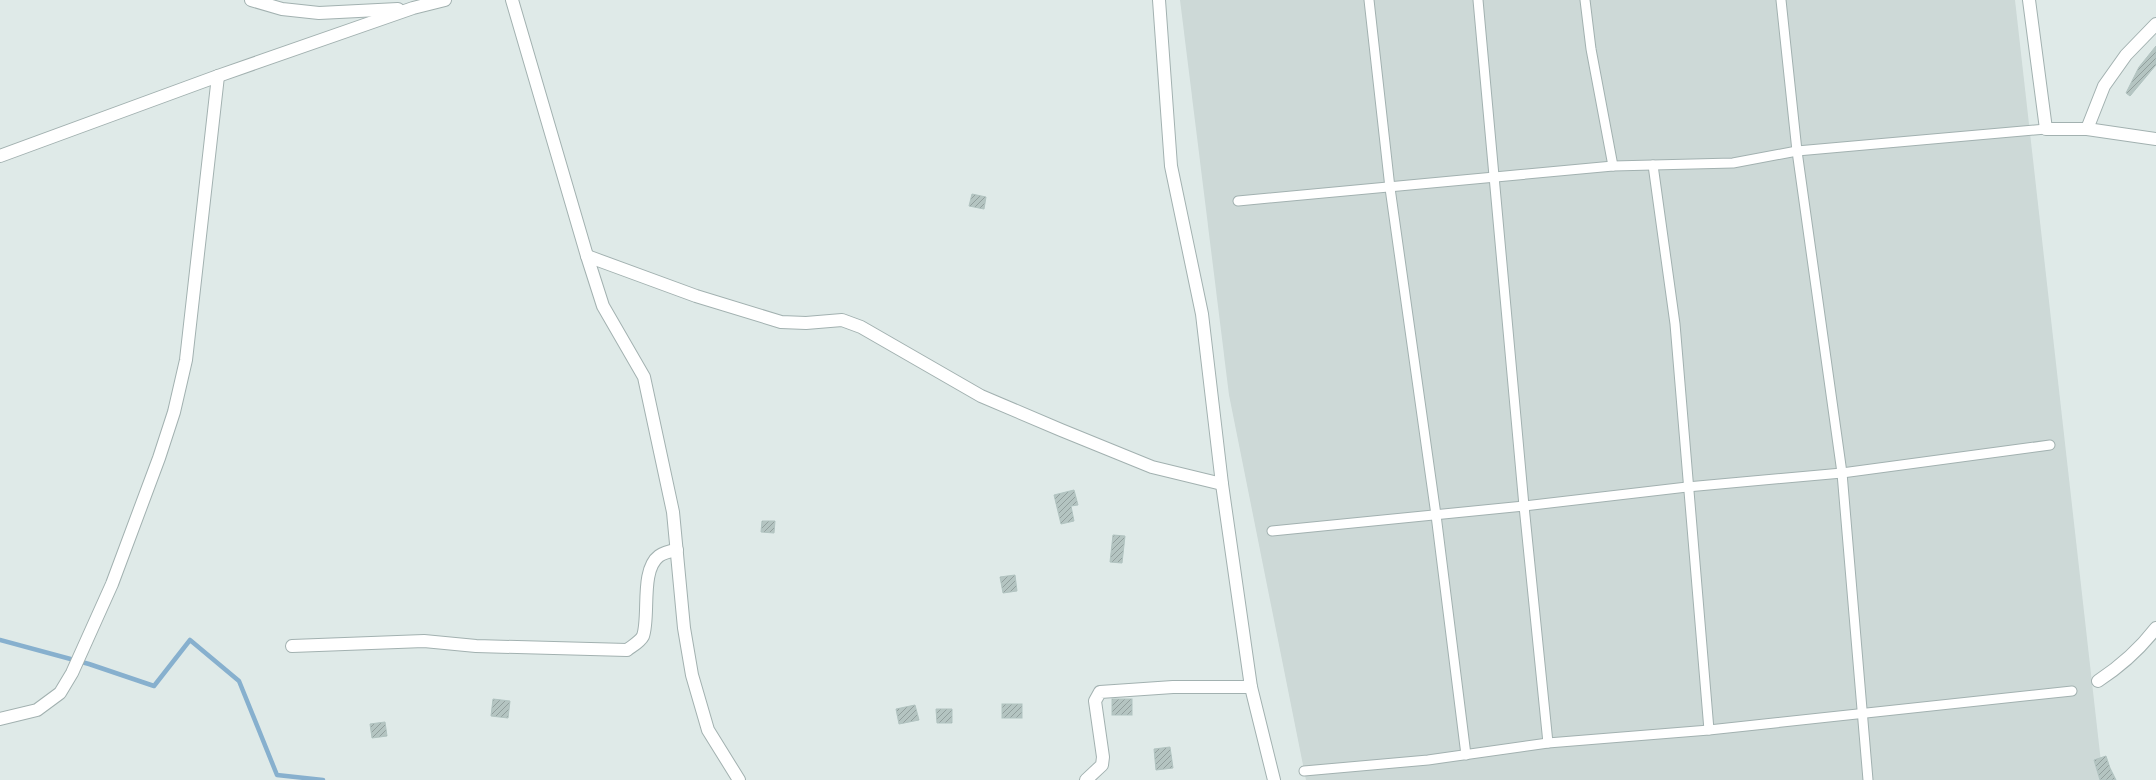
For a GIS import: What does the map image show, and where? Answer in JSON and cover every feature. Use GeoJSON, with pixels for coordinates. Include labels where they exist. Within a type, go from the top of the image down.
{"type":"FeatureCollection","features":[{"type":"Feature","properties":{"kind":"street"},"geometry":{"type":"LineString","coordinates":[[251,0],[282,8],[319,13],[413,8]]}},
{"type":"Feature","properties":{"kind":"street"},"geometry":{"type":"LineString","coordinates":[[0,156],[218,76],[413,8],[445,0]]}},
{"type":"Feature","properties":{"kind":"street"},"geometry":{"type":"LineString","coordinates":[[512,0],[603,306],[644,377],[673,512],[684,628],[697,695],[708,730],[739,780]]}},
{"type":"Feature","properties":{"kind":"street"},"geometry":{"type":"LineString","coordinates":[[1159,0],[1171,166],[1202,314],[1222,484],[1251,687],[1274,780]]}},
{"type":"Feature","properties":{"kind":"street"},"geometry":{"type":"LineString","coordinates":[[2029,0],[2046,130],[2087,129],[2156,139]]}},
{"type":"Feature","properties":{"kind":"street"},"geometry":{"type":"LineString","coordinates":[[2087,129],[2104,86],[2126,55],[2156,24]]}},
{"type":"Feature","properties":{"kind":"street"},"geometry":{"type":"LineString","coordinates":[[0,719],[37,710],[60,693],[72,673],[117,571],[174,412],[186,360],[218,76]]}},
{"type":"Feature","properties":{"kind":"street"},"geometry":{"type":"LineString","coordinates":[[587,256],[696,296],[781,322],[806,323],[842,320],[861,327],[981,396],[1152,467],[1222,484]]}},
{"type":"Feature","properties":{"kind":"street"},"geometry":{"type":"LineString","coordinates":[[292,646],[424,642],[476,646],[627,650],[635,645],[642,636],[649,574],[653,564],[659,555],[676,550]]}},
{"type":"Feature","properties":{"kind":"street"},"geometry":{"type":"LineString","coordinates":[[2098,681],[2122,665],[2141,647],[2156,628]]}},
{"type":"Feature","properties":{"kind":"street"},"geometry":{"type":"LineString","coordinates":[[1086,780],[1102,765],[1103,757],[1095,701],[1100,692],[1173,688],[1251,687]]}},
{"type":"Feature","properties":{"kind":"lane"},"geometry":{"type":"LineString","coordinates":[[1369,0],[1390,188],[1436,515],[1466,755]]}},
{"type":"Feature","properties":{"kind":"lane"},"geometry":{"type":"LineString","coordinates":[[1478,0],[1492,177],[1548,744]]}},
{"type":"Feature","properties":{"kind":"lane"},"geometry":{"type":"LineString","coordinates":[[1585,0],[1591,49],[1614,166]]}},
{"type":"Feature","properties":{"kind":"lane"},"geometry":{"type":"LineString","coordinates":[[1781,0],[1797,151],[1842,473],[1868,780]]}},
{"type":"Feature","properties":{"kind":"lane"},"geometry":{"type":"LineString","coordinates":[[1238,201],[1614,166],[1733,163],[1797,151],[2046,130]]}},
{"type":"Feature","properties":{"kind":"lane"},"geometry":{"type":"LineString","coordinates":[[1653,165],[1675,324],[1687,487],[1709,730]]}},
{"type":"Feature","properties":{"kind":"lane"},"geometry":{"type":"LineString","coordinates":[[1272,531],[1524,506],[1687,487],[1842,473],[2050,445]]}},
{"type":"Feature","properties":{"kind":"lane"},"geometry":{"type":"LineString","coordinates":[[1304,771],[1466,755],[1548,744],[1709,730],[1862,712],[2072,691]]}},
{"type":"Feature","properties":{"kind":"shaded area"},"geometry":{"type":"Polygon","coordinates":[[[1180,0],[2015,0],[2103,780],[1306,780],[1229,395],[1180,0]]]}},
{"type":"Feature","properties":{"kind":"building"},"geometry":{"type":"Polygon","coordinates":[[[2156,46],[2156,65],[2130,96],[2126,93],[2139,67],[2156,46]]]}},
{"type":"Feature","properties":{"kind":"building"},"geometry":{"type":"Polygon","coordinates":[[[972,194],[986,197],[984,209],[969,206],[972,194]]]}},
{"type":"Feature","properties":{"kind":"building"},"geometry":{"type":"Polygon","coordinates":[[[1074,490],[1078,505],[1071,506],[1074,521],[1061,524],[1054,495],[1074,490]]]}},
{"type":"Feature","properties":{"kind":"building"},"geometry":{"type":"Polygon","coordinates":[[[762,521],[775,521],[774,533],[761,532],[762,521]]]}},
{"type":"Feature","properties":{"kind":"building"},"geometry":{"type":"Polygon","coordinates":[[[1113,535],[1125,536],[1122,563],[1110,562],[1113,535]]]}},
{"type":"Feature","properties":{"kind":"building"},"geometry":{"type":"Polygon","coordinates":[[[1015,575],[1017,591],[1003,593],[1000,577],[1015,575]]]}},
{"type":"Feature","properties":{"kind":"building"},"geometry":{"type":"Polygon","coordinates":[[[493,699],[510,701],[508,718],[491,716],[493,699]]]}},
{"type":"Feature","properties":{"kind":"building"},"geometry":{"type":"Polygon","coordinates":[[[1112,699],[1132,699],[1132,715],[1112,715],[1112,699]]]}},
{"type":"Feature","properties":{"kind":"building"},"geometry":{"type":"Polygon","coordinates":[[[1002,704],[1022,704],[1022,718],[1002,718],[1002,704]]]}},
{"type":"Feature","properties":{"kind":"building"},"geometry":{"type":"Polygon","coordinates":[[[915,705],[919,720],[899,724],[896,709],[915,705]]]}},
{"type":"Feature","properties":{"kind":"building"},"geometry":{"type":"Polygon","coordinates":[[[936,709],[952,709],[952,723],[937,723],[936,709]]]}},
{"type":"Feature","properties":{"kind":"building"},"geometry":{"type":"Polygon","coordinates":[[[385,722],[387,736],[372,738],[370,724],[385,722]]]}},
{"type":"Feature","properties":{"kind":"building"},"geometry":{"type":"Polygon","coordinates":[[[1170,747],[1173,768],[1156,770],[1154,749],[1170,747]]]}},
{"type":"Feature","properties":{"kind":"building"},"geometry":{"type":"Polygon","coordinates":[[[2106,756],[2116,780],[2100,780],[2094,760],[2106,756]]]}},
{"type":"Feature","properties":{"kind":"waterway"},"geometry":{"type":"LineString","coordinates":[[0,640],[89,664],[154,686],[190,640],[239,681],[277,775],[323,780]]}}]}
